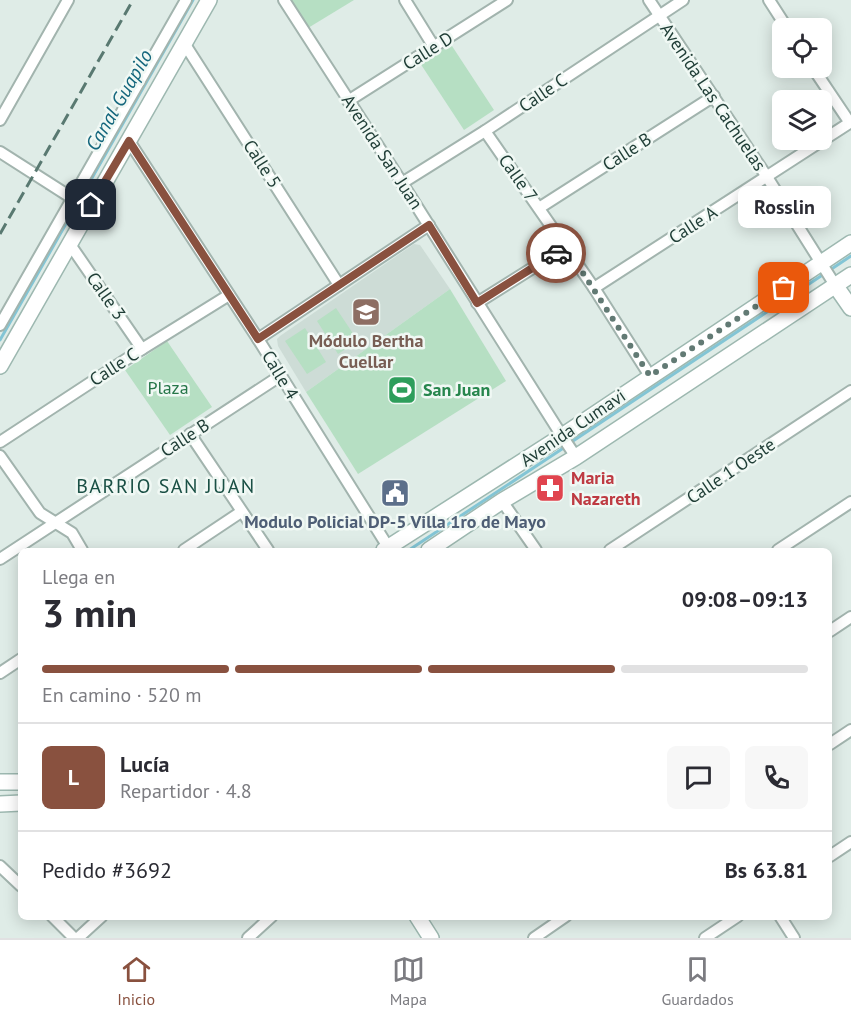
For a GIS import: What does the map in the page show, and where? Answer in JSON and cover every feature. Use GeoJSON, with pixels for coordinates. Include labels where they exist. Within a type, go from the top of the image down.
{"type":"FeatureCollection","features":[{"type":"Feature","properties":{"kind":"main road"},"geometry":{"type":"LineString","coordinates":[[0,366],[129,141],[159,68],[184,43],[209,0]]}},
{"type":"Feature","properties":{"kind":"main road","name":"Avenida Cumavi"},"geometry":{"type":"LineString","coordinates":[[390,548],[563,439],[650,376],[822,267],[851,243]]}},
{"type":"Feature","properties":{"kind":"main road","name":"Avenida Cumavi"},"geometry":{"type":"LineString","coordinates":[[432,548],[851,275]]}},
{"type":"Feature","properties":{"kind":"main road"},"geometry":{"type":"LineString","coordinates":[[834,284],[851,308]]}},
{"type":"Feature","properties":{"kind":"main road"},"geometry":{"type":"LineString","coordinates":[[0,782],[18,782]]}},
{"type":"Feature","properties":{"kind":"main road"},"geometry":{"type":"LineString","coordinates":[[0,804],[18,803]]}},
{"type":"Feature","properties":{"kind":"main road"},"geometry":{"type":"LineString","coordinates":[[419,920],[428,937]]}},
{"type":"Feature","properties":{"kind":"street"},"geometry":{"type":"LineString","coordinates":[[0,120],[68,0]]}},
{"type":"Feature","properties":{"kind":"street"},"geometry":{"type":"LineString","coordinates":[[0,325],[72,198],[159,68],[186,0]]}},
{"type":"Feature","properties":{"kind":"street","name":"Avenida San Juan"},"geometry":{"type":"LineString","coordinates":[[284,0],[563,439],[575,454]]}},
{"type":"Feature","properties":{"kind":"street"},"geometry":{"type":"LineString","coordinates":[[405,0],[435,47]]}},
{"type":"Feature","properties":{"kind":"street","name":"Calle D"},"geometry":{"type":"LineString","coordinates":[[348,101],[507,0]]}},
{"type":"Feature","properties":{"kind":"street","name":"Avenida Las Cachuelas"},"geometry":{"type":"LineString","coordinates":[[649,0],[767,177],[834,284]]}},
{"type":"Feature","properties":{"kind":"street","name":"Calle C"},"geometry":{"type":"LineString","coordinates":[[402,183],[683,0]]}},
{"type":"Feature","properties":{"kind":"street"},"geometry":{"type":"LineString","coordinates":[[769,0],[781,18]]}},
{"type":"Feature","properties":{"kind":"street","name":"Calle 5"},"geometry":{"type":"LineString","coordinates":[[184,43],[339,285]]}},
{"type":"Feature","properties":{"kind":"street"},"geometry":{"type":"LineString","coordinates":[[820,78],[850,123]]}},
{"type":"Feature","properties":{"kind":"street","name":"Calle B"},"geometry":{"type":"LineString","coordinates":[[539,208],[714,96]]}},
{"type":"Feature","properties":{"kind":"street","name":"Calle A"},"geometry":{"type":"LineString","coordinates":[[594,288],[850,123]]}},
{"type":"Feature","properties":{"kind":"street","name":"Calle 7"},"geometry":{"type":"LineString","coordinates":[[485,131],[594,288],[650,376]]}},
{"type":"Feature","properties":{"kind":"street","name":"Calle 4"},"geometry":{"type":"LineString","coordinates":[[129,141],[258,339],[386,548]]}},
{"type":"Feature","properties":{"kind":"street"},"geometry":{"type":"LineString","coordinates":[[0,152],[72,198]]}},
{"type":"Feature","properties":{"kind":"street"},"geometry":{"type":"LineString","coordinates":[[258,339],[429,225]]}},
{"type":"Feature","properties":{"kind":"street","name":"Calle 3"},"geometry":{"type":"LineString","coordinates":[[69,243],[142,349]]}},
{"type":"Feature","properties":{"kind":"street"},"geometry":{"type":"LineString","coordinates":[[477,303],[566,247]]}},
{"type":"Feature","properties":{"kind":"street","name":"Calle C"},"geometry":{"type":"LineString","coordinates":[[0,442],[229,295]]}},
{"type":"Feature","properties":{"kind":"street","name":"Calle B"},"geometry":{"type":"LineString","coordinates":[[0,559],[280,376]]}},
{"type":"Feature","properties":{"kind":"street","name":"Calle 1 Oeste"},"geometry":{"type":"LineString","coordinates":[[613,548],[851,391]]}},
{"type":"Feature","properties":{"kind":"street"},"geometry":{"type":"LineString","coordinates":[[190,434],[267,548]]}},
{"type":"Feature","properties":{"kind":"street"},"geometry":{"type":"LineString","coordinates":[[0,456],[40,513],[72,533],[81,548]]}},
{"type":"Feature","properties":{"kind":"street"},"geometry":{"type":"LineString","coordinates":[[502,501],[535,548]]}},
{"type":"Feature","properties":{"kind":"street"},"geometry":{"type":"LineString","coordinates":[[781,548],[851,502]]}},
{"type":"Feature","properties":{"kind":"street"},"geometry":{"type":"LineString","coordinates":[[187,548],[242,512]]}},
{"type":"Feature","properties":{"kind":"street"},"geometry":{"type":"LineString","coordinates":[[832,630],[851,617]]}},
{"type":"Feature","properties":{"kind":"street"},"geometry":{"type":"LineString","coordinates":[[0,673],[18,661]]}},
{"type":"Feature","properties":{"kind":"street"},"geometry":{"type":"LineString","coordinates":[[832,743],[851,730]]}},
{"type":"Feature","properties":{"kind":"street"},"geometry":{"type":"LineString","coordinates":[[832,855],[851,842]]}},
{"type":"Feature","properties":{"kind":"street"},"geometry":{"type":"LineString","coordinates":[[0,866],[18,883]]}},
{"type":"Feature","properties":{"kind":"street"},"geometry":{"type":"LineString","coordinates":[[56,920],[76,938],[97,920]]}},
{"type":"Feature","properties":{"kind":"street"},"geometry":{"type":"LineString","coordinates":[[248,938],[268,920]]}},
{"type":"Feature","properties":{"kind":"street"},"geometry":{"type":"LineString","coordinates":[[534,938],[560,920]]}},
{"type":"Feature","properties":{"kind":"street"},"geometry":{"type":"LineString","coordinates":[[705,938],[732,920]]}},
{"type":"Feature","properties":{"kind":"street"},"geometry":{"type":"LineString","coordinates":[[783,920],[794,938]]}},
{"type":"Feature","properties":{"kind":"shaded area","name":"Módulo Bertha Cuellar"},"geometry":{"type":"Polygon","coordinates":[[[414,244],[420,245],[450,289],[306,392],[278,346],[277,339],[414,244]]]}},
{"type":"Feature","properties":{"kind":"green space"},"geometry":{"type":"Polygon","coordinates":[[[291,0],[354,0],[308,28],[291,0]]]}},
{"type":"Feature","properties":{"kind":"green space"},"geometry":{"type":"Polygon","coordinates":[[[450,43],[494,110],[464,130],[420,63],[450,43]]]}},
{"type":"Feature","properties":{"kind":"green space","name":"San Juan"},"geometry":{"type":"Polygon","coordinates":[[[450,289],[506,381],[358,474],[306,392],[450,289]]]}},
{"type":"Feature","properties":{"kind":"green space"},"geometry":{"type":"Polygon","coordinates":[[[336,308],[358,341],[338,354],[317,321],[336,308]]]}},
{"type":"Feature","properties":{"kind":"green space"},"geometry":{"type":"Polygon","coordinates":[[[305,328],[326,362],[307,374],[285,341],[305,328]]]}},
{"type":"Feature","properties":{"kind":"green space","name":"Plaza"},"geometry":{"type":"Polygon","coordinates":[[[167,341],[212,407],[170,435],[125,370],[167,341]]]}},
{"type":"Feature","properties":{"kind":"waterway","name":"Canal Guapilo"},"geometry":{"type":"LineString","coordinates":[[0,340],[193,0]]}},
{"type":"Feature","properties":{"kind":"waterway"},"geometry":{"type":"LineString","coordinates":[[830,270],[851,256]]}},
{"type":"Feature","properties":{"kind":"waterway"},"geometry":{"type":"LineString","coordinates":[[570,443],[824,274]]}},
{"type":"Feature","properties":{"kind":"waterway"},"geometry":{"type":"LineString","coordinates":[[412,548],[565,447]]}},
{"type":"Feature","properties":{"kind":"railway"},"geometry":{"type":"LineString","coordinates":[[0,234],[133,0]]}},
{"type":"Feature","properties":{"kind":"way so far"},"geometry":{"type":"LineString","coordinates":[[556,253],[566,247],[650,376],[784,288]]}},
{"type":"Feature","properties":{"kind":"place","name":"Rosslin"},"geometry":{"type":"Point","coordinates":[784,288]}},
{"type":"Feature","properties":{"kind":"place","name":"Módulo Bertha Cuellar"},"geometry":{"type":"Point","coordinates":[366,312]}},
{"type":"Feature","properties":{"kind":"place","name":"San Juan"},"geometry":{"type":"Point","coordinates":[402,390]}},
{"type":"Feature","properties":{"kind":"place","name":"Maria Nazareth"},"geometry":{"type":"Point","coordinates":[550,488]}},
{"type":"Feature","properties":{"kind":"place","name":"Modulo Policial DP-5 Villa 1ro de Mayo"},"geometry":{"type":"Point","coordinates":[395,493]}},
{"type":"Feature","properties":{"kind":"district","name":"BARRIO SAN JUAN"},"geometry":{"type":"Point","coordinates":[166,486]}},
{"type":"Feature","properties":{"kind":"route"},"geometry":{"type":"LineString","coordinates":[[91,205],[129,141],[258,339],[429,225],[477,303],[556,253]]}}]}
